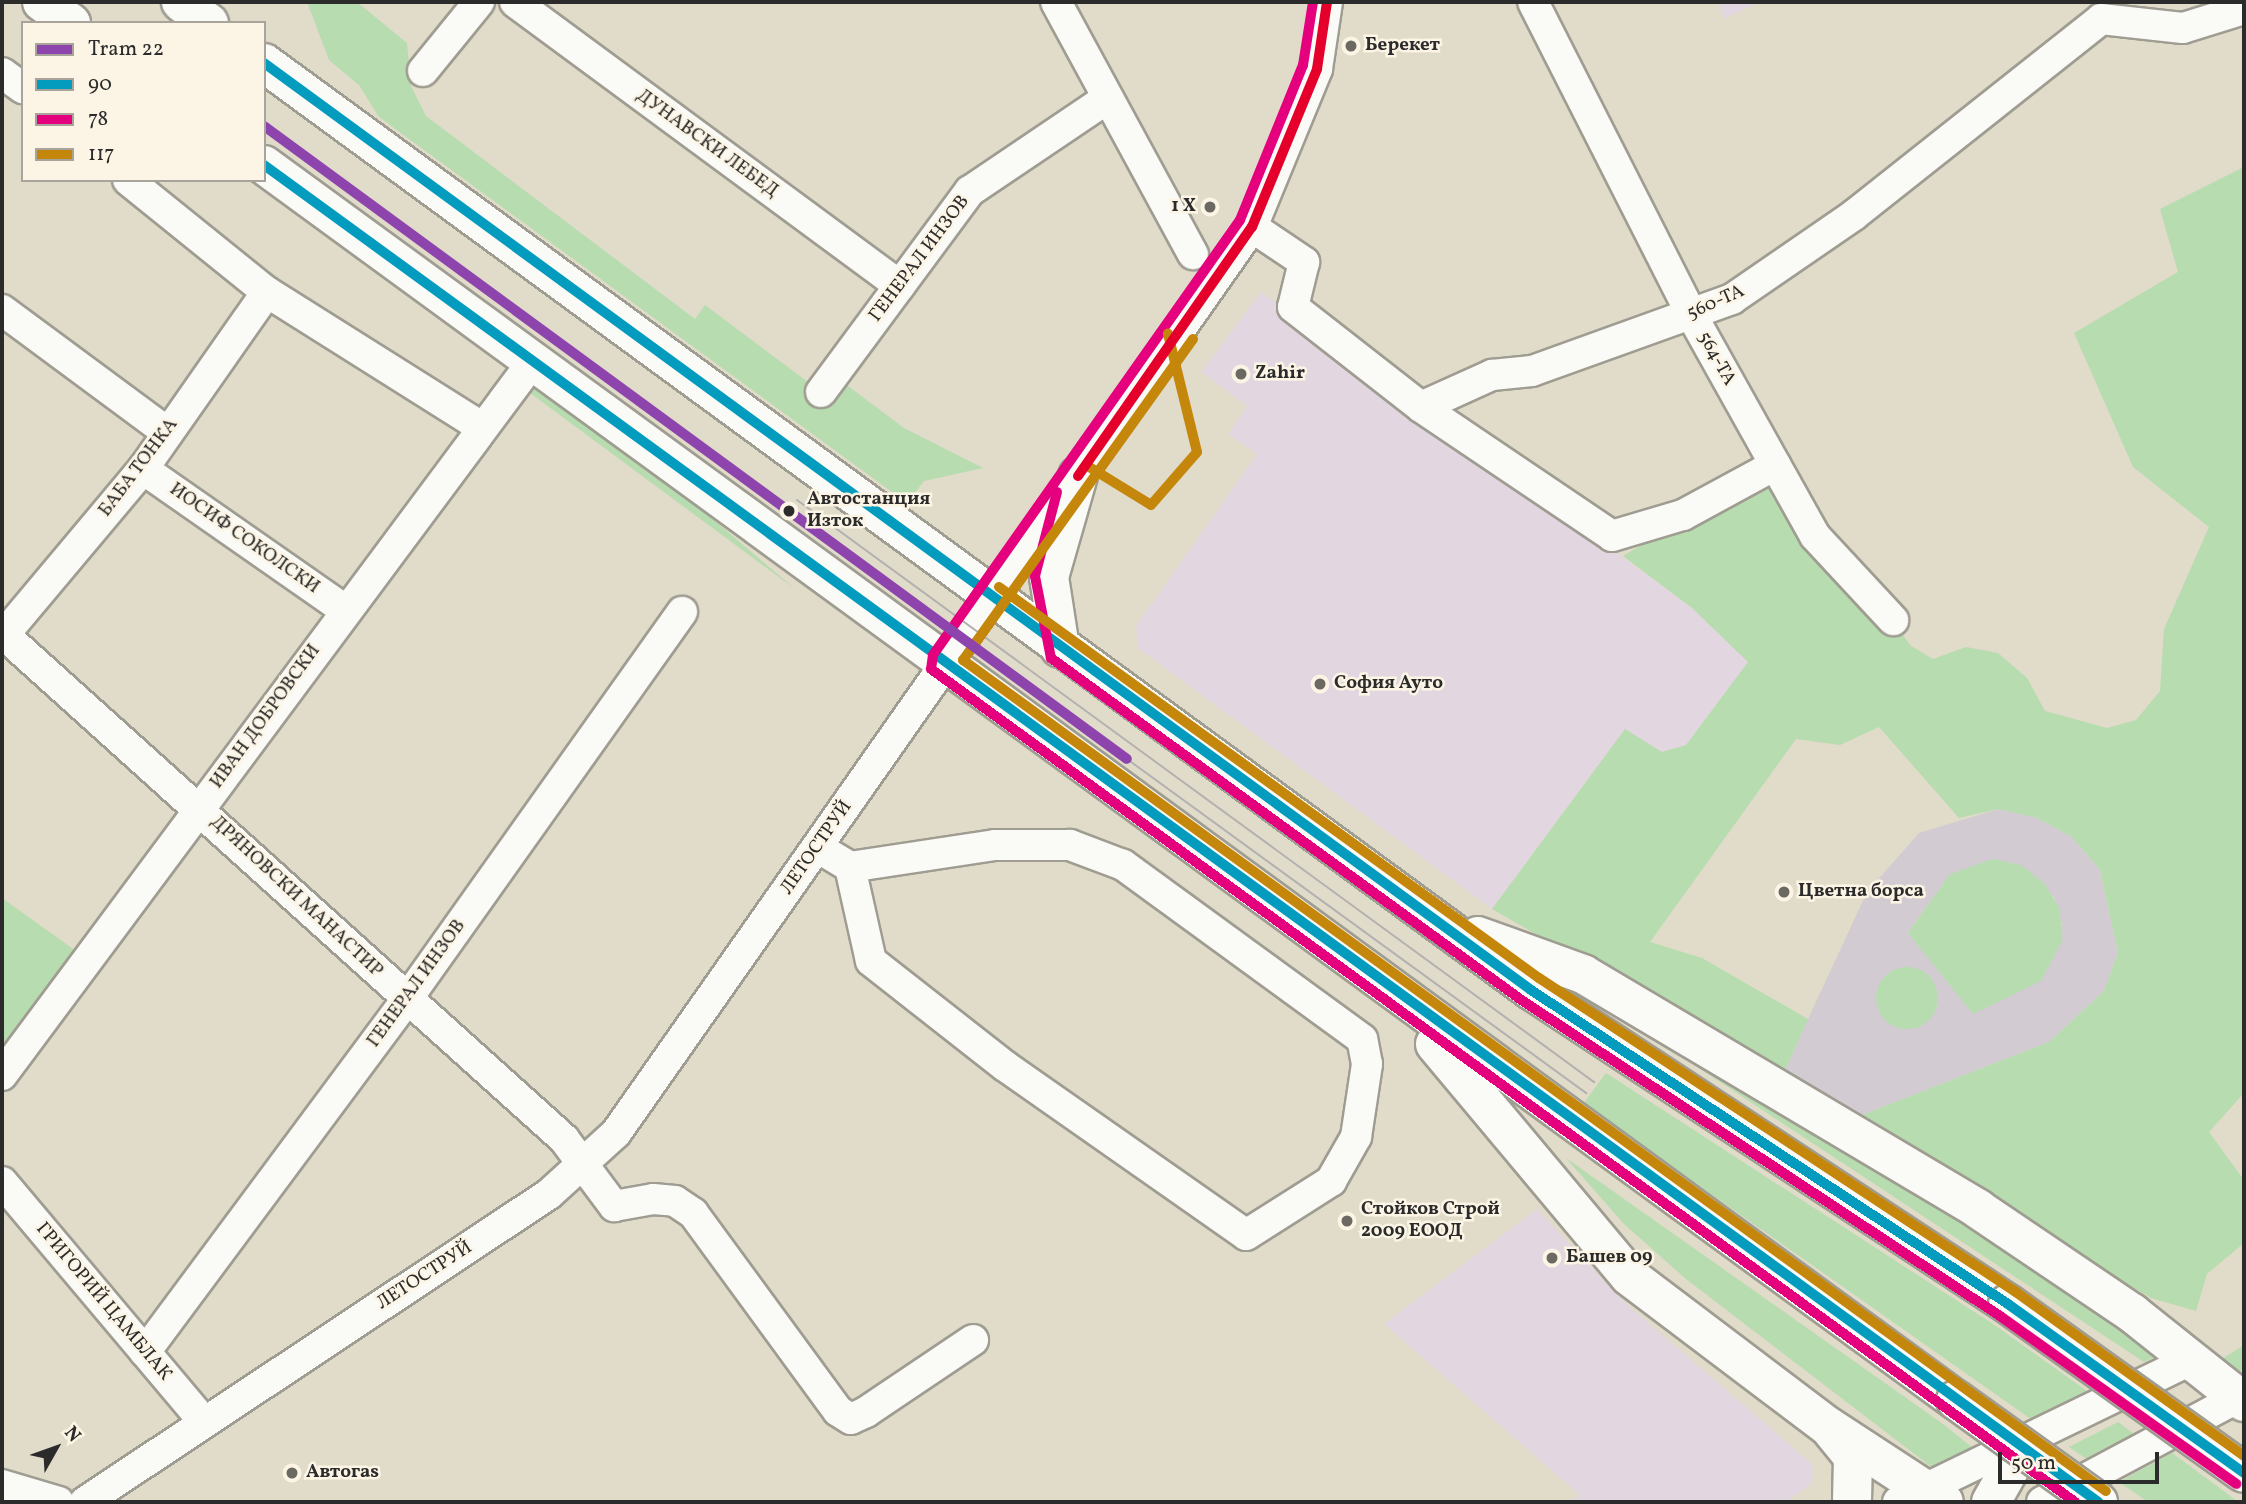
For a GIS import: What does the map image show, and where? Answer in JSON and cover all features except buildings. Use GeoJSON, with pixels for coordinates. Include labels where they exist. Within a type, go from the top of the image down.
{"type":"FeatureCollection","features":[{"type":"Feature","properties":{"kind":"main road"},"geometry":{"type":"LineString","coordinates":[[42,2],[68,21]]}},
{"type":"Feature","properties":{"kind":"main road"},"geometry":{"type":"LineString","coordinates":[[181,2],[206,21]]}},
{"type":"Feature","properties":{"kind":"main road"},"geometry":{"type":"LineString","coordinates":[[266,64],[991,598],[1435,920],[2008,1304],[2244,1473]]}},
{"type":"Feature","properties":{"kind":"main road"},"geometry":{"type":"LineString","coordinates":[[266,166],[2098,1502]]}},
{"type":"Feature","properties":{"kind":"main road"},"geometry":{"type":"LineString","coordinates":[[1060,648],[1049,577],[1078,476]]}},
{"type":"Feature","properties":{"kind":"main road"},"geometry":{"type":"LineString","coordinates":[[1435,920],[1583,974],[1978,1209],[2132,1313],[2241,1400]]}},
{"type":"Feature","properties":{"kind":"main road"},"geometry":{"type":"LineString","coordinates":[[1342,953],[1457,1065],[1629,1276],[1923,1498]]}},
{"type":"Feature","properties":{"kind":"main road"},"geometry":{"type":"LineString","coordinates":[[1829,1427],[1853,1457],[1852,1502]]}},
{"type":"Feature","properties":{"kind":"main road"},"geometry":{"type":"LineString","coordinates":[[1992,1502],[2022,1447]]}},
{"type":"Feature","properties":{"kind":"street"},"geometry":{"type":"LineString","coordinates":[[423,71],[479,2]]}},
{"type":"Feature","properties":{"kind":"street","name":"ДУНАВСКИ ЛЕБЕД"},"geometry":{"type":"LineString","coordinates":[[514,2],[900,286]]}},
{"type":"Feature","properties":{"kind":"street"},"geometry":{"type":"LineString","coordinates":[[1056,2],[1193,254]]}},
{"type":"Feature","properties":{"kind":"street","name":"ЛЕТОСТРУЙ"},"geometry":{"type":"LineString","coordinates":[[85,1502],[585,1166],[640,1103],[944,663],[1252,227],[1317,69],[1327,2]]}},
{"type":"Feature","properties":{"kind":"street","name":"564-ТА"},"geometry":{"type":"LineString","coordinates":[[1533,2],[1691,314],[1815,536],[1893,620]]}},
{"type":"Feature","properties":{"kind":"street","name":"560-ТА"},"geometry":{"type":"LineString","coordinates":[[1421,407],[1492,375],[1532,371],[1732,299],[1854,215],[2101,19],[2183,28],[2244,9]]}},
{"type":"Feature","properties":{"kind":"street"},"geometry":{"type":"LineString","coordinates":[[2,73],[21,87]]}},
{"type":"Feature","properties":{"kind":"street","name":"ГЕНЕРАЛ ИНЗОВ"},"geometry":{"type":"LineString","coordinates":[[821,392],[970,191],[1108,98]]}},
{"type":"Feature","properties":{"kind":"street"},"geometry":{"type":"LineString","coordinates":[[130,182],[267,292],[480,426]]}},
{"type":"Feature","properties":{"kind":"street"},"geometry":{"type":"LineString","coordinates":[[1252,227],[1304,262],[1293,307],[1421,407],[1612,536],[1683,515],[1775,465]]}},
{"type":"Feature","properties":{"kind":"street","name":"БАБА ТОНКА"},"geometry":{"type":"LineString","coordinates":[[2,635],[143,469],[267,292]]}},
{"type":"Feature","properties":{"kind":"street"},"geometry":{"type":"LineString","coordinates":[[2,310],[167,432]]}},
{"type":"Feature","properties":{"kind":"street","name":"ИВАН ДОБРОВСКИ"},"geometry":{"type":"LineString","coordinates":[[2,1075],[480,426],[533,361]]}},
{"type":"Feature","properties":{"kind":"street","name":"ИОСИФ СОКОЛСКИ"},"geometry":{"type":"LineString","coordinates":[[143,469],[345,610]]}},
{"type":"Feature","properties":{"kind":"street","name":"ГЕНЕРАЛ ИНЗОВ"},"geometry":{"type":"LineString","coordinates":[[145,1352],[407,999],[682,612]]}},
{"type":"Feature","properties":{"kind":"street","name":"ДРЯНОВСКИ МАНАСТИР"},"geometry":{"type":"LineString","coordinates":[[2,635],[199,808],[407,999],[585,1166],[614,1206],[653,1199],[675,1201],[693,1213],[851,1419],[973,1340]]}},
{"type":"Feature","properties":{"kind":"street"},"geometry":{"type":"LineString","coordinates":[[817,847],[850,867],[995,845],[1070,845],[1123,865],[1362,1039],[1367,1064],[1356,1137],[1331,1181],[1246,1235],[1005,1066],[871,961],[850,867]]}},
{"type":"Feature","properties":{"kind":"street","name":"ГРИГОРИЙ ЦАМБЛАК"},"geometry":{"type":"LineString","coordinates":[[2,1182],[204,1422]]}},
{"type":"Feature","properties":{"kind":"street"},"geometry":{"type":"LineString","coordinates":[[1923,1498],[2189,1360]]}},
{"type":"Feature","properties":{"kind":"street"},"geometry":{"type":"LineString","coordinates":[[2042,1502],[2241,1400]]}},
{"type":"Feature","properties":{"kind":"street"},"geometry":{"type":"LineString","coordinates":[[2,1485],[59,1502]]}},
{"type":"Feature","properties":{"kind":"shaded area"},"geometry":{"type":"Polygon","coordinates":[[[1718,2],[1759,2],[1724,19],[1718,2]]]}},
{"type":"Feature","properties":{"kind":"shaded area"},"geometry":{"type":"Polygon","coordinates":[[[1261,292],[1692,608],[1748,662],[1686,745],[1662,752],[1625,729],[1492,909],[1138,648],[1136,626],[1257,454],[1228,434],[1247,406],[1201,372],[1261,292]]]}},
{"type":"Feature","properties":{"kind":"shaded area"},"geometry":{"type":"Polygon","coordinates":[[[1998,809],[2037,818],[2072,837],[2100,870],[2118,952],[2104,991],[2049,1042],[1852,1119],[1783,1075],[1867,892],[1919,833],[1998,809]],[[1950,874],[1908,933],[2062,925],[2054,897],[1950,874]],[[1914,968],[1894,970],[1880,983],[1926,1023],[1937,1007],[1936,987],[1914,968]]]}},
{"type":"Feature","properties":{"kind":"shaded area"},"geometry":{"type":"Polygon","coordinates":[[[1537,1209],[1624,1302],[1813,1465],[1812,1483],[1786,1502],[1565,1502],[1581,1496],[1384,1324],[1537,1209]]]}},
{"type":"Feature","properties":{"kind":"green space"},"geometry":{"type":"Polygon","coordinates":[[[307,2],[357,2],[407,43],[411,86],[426,116],[695,319],[705,305],[832,400],[844,383],[904,428],[983,468],[924,481],[907,503],[379,117],[359,85],[329,60],[307,2]]]}},
{"type":"Feature","properties":{"kind":"green space"},"geometry":{"type":"Polygon","coordinates":[[[2244,167],[2244,1093],[2209,1132],[2244,1180],[2244,1243],[2207,1274],[2196,1311],[2151,1298],[1852,1119],[2049,1042],[2104,991],[2118,952],[2100,870],[2072,837],[2037,818],[1998,809],[1959,818],[1879,727],[1840,745],[1796,739],[1650,942],[1702,958],[1808,1019],[1783,1075],[1492,909],[1625,729],[1662,752],[1686,745],[1748,662],[1692,608],[1623,556],[1775,465],[1911,646],[1933,659],[1966,647],[1998,653],[2027,678],[2045,711],[2107,728],[2136,720],[2160,691],[2164,629],[2209,527],[2133,467],[2074,333],[2178,272],[2160,209],[2244,167]]]}},
{"type":"Feature","properties":{"kind":"green space"},"geometry":{"type":"Polygon","coordinates":[[[535,388],[551,392],[675,487],[795,589],[526,390],[535,388]]]}},
{"type":"Feature","properties":{"kind":"green space"},"geometry":{"type":"Polygon","coordinates":[[[1993,859],[2021,865],[2045,884],[2060,910],[2062,941],[2041,981],[1973,1014],[1908,933],[1950,874],[1993,859]]]}},
{"type":"Feature","properties":{"kind":"green space"},"geometry":{"type":"Polygon","coordinates":[[[2,898],[87,959],[2,1075],[2,898]]]}},
{"type":"Feature","properties":{"kind":"green space"},"geometry":{"type":"Polygon","coordinates":[[[1907,967],[1919,969],[1929,976],[1936,986],[1936,1010],[1929,1020],[1919,1027],[1907,1029],[1895,1027],[1885,1020],[1878,1010],[1876,998],[1878,986],[1885,976],[1895,969],[1907,967]]]}},
{"type":"Feature","properties":{"kind":"green space"},"geometry":{"type":"Polygon","coordinates":[[[1693,1064],[1951,1207],[2161,1354],[2144,1362],[1693,1064]]]}},
{"type":"Feature","properties":{"kind":"green space"},"geometry":{"type":"Polygon","coordinates":[[[1606,1073],[1996,1326],[2091,1394],[2038,1424],[1583,1104],[1606,1073]]]}},
{"type":"Feature","properties":{"kind":"green space"},"geometry":{"type":"Polygon","coordinates":[[[1566,1158],[1943,1424],[1979,1453],[1938,1472],[1686,1279],[1624,1224],[1566,1158]]]}},
{"type":"Feature","properties":{"kind":"green space"},"geometry":{"type":"Polygon","coordinates":[[[2244,1345],[2244,1368],[2229,1379],[2211,1366],[2244,1345]]]}},
{"type":"Feature","properties":{"kind":"green space"},"geometry":{"type":"Polygon","coordinates":[[[2118,1422],[2135,1435],[2088,1460],[2069,1447],[2118,1422]]]}},
{"type":"Feature","properties":{"kind":"green space"},"geometry":{"type":"Polygon","coordinates":[[[2172,1453],[2238,1502],[2148,1502],[2119,1482],[2172,1453]]]}},
{"type":"Feature","properties":{"kind":"tram line","name":"22"},"geometry":{"type":"LineString","coordinates":[[266,127],[1127,759]]}},
{"type":"Feature","properties":{"kind":"tram line"},"geometry":{"type":"LineString","coordinates":[[797,500],[1594,1082]]}},
{"type":"Feature","properties":{"kind":"tram line"},"geometry":{"type":"LineString","coordinates":[[1127,759],[1586,1093]]}},
{"type":"Feature","properties":{"kind":"transit line","name":"78"},"geometry":{"type":"LineString","coordinates":[[1313,2],[1303,65],[1240,220],[933,655],[931,669],[2075,1502]]}},
{"type":"Feature","properties":{"kind":"transit line"},"geometry":{"type":"LineString","coordinates":[[1078,476],[1252,227],[1317,69],[1327,2]]}},
{"type":"Feature","properties":{"kind":"transit line","name":"90"},"geometry":{"type":"LineString","coordinates":[[266,64],[1531,990],[2008,1304],[2244,1473]]}},
{"type":"Feature","properties":{"kind":"transit line","name":"90"},"geometry":{"type":"LineString","coordinates":[[266,166],[2098,1502]]}},
{"type":"Feature","properties":{"kind":"transit line","name":"117"},"geometry":{"type":"LineString","coordinates":[[1086,465],[1151,505],[1197,452],[1168,334]]}},
{"type":"Feature","properties":{"kind":"transit line","name":"117"},"geometry":{"type":"LineString","coordinates":[[1193,339],[963,660],[2106,1491]]}},
{"type":"Feature","properties":{"kind":"transit line","name":"78"},"geometry":{"type":"LineString","coordinates":[[1057,492],[1035,576],[1051,658],[1523,1001],[2000,1316],[2236,1484]]}},
{"type":"Feature","properties":{"kind":"transit line","name":"117"},"geometry":{"type":"LineString","coordinates":[[999,587],[1539,978],[2016,1292],[2244,1456]]}},
{"type":"Feature","properties":{"kind":"place","name":"Берекет"},"geometry":{"type":"Point","coordinates":[1351,46]}},
{"type":"Feature","properties":{"kind":"place","name":"1 Х"},"geometry":{"type":"Point","coordinates":[1210,207]}},
{"type":"Feature","properties":{"kind":"place","name":"Zahir"},"geometry":{"type":"Point","coordinates":[1241,374]}},
{"type":"Feature","properties":{"kind":"place","name":"Автостанция Изток"},"geometry":{"type":"Point","coordinates":[789,511]}},
{"type":"Feature","properties":{"kind":"place","name":"София Ауто"},"geometry":{"type":"Point","coordinates":[1320,684]}},
{"type":"Feature","properties":{"kind":"place","name":"Цветна борса"},"geometry":{"type":"Point","coordinates":[1784,892]}},
{"type":"Feature","properties":{"kind":"place","name":"Стойков Строй 2009 ЕООД"},"geometry":{"type":"Point","coordinates":[1347,1221]}},
{"type":"Feature","properties":{"kind":"place","name":"Башев 09"},"geometry":{"type":"Point","coordinates":[1552,1258]}},
{"type":"Feature","properties":{"kind":"place","name":"Автогаѕ"},"geometry":{"type":"Point","coordinates":[292,1473]}}]}
